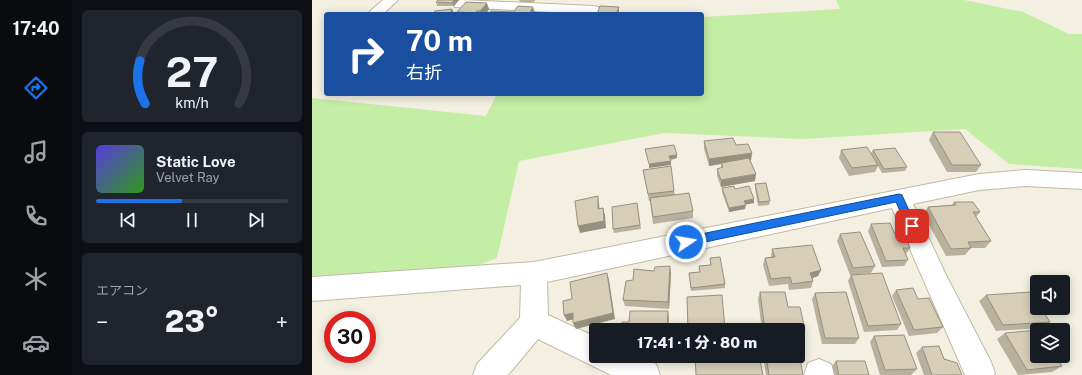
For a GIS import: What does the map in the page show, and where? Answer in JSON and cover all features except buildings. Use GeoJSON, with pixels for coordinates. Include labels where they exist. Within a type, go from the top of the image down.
{"type":"FeatureCollection","features":[{"type":"Feature","properties":{"kind":"street"},"geometry":{"type":"LineString","coordinates":[[376,12],[391,0]]}},
{"type":"Feature","properties":{"kind":"street"},"geometry":{"type":"LineString","coordinates":[[460,4],[511,3],[586,6]]}},
{"type":"Feature","properties":{"kind":"street"},"geometry":{"type":"LineString","coordinates":[[312,290],[534,273],[979,182],[1026,178],[1082,180]]}},
{"type":"Feature","properties":{"kind":"street"},"geometry":{"type":"LineString","coordinates":[[899,198],[937,283],[980,373]]}},
{"type":"Feature","properties":{"kind":"street"},"geometry":{"type":"LineString","coordinates":[[488,375],[534,323],[534,273]]}},
{"type":"Feature","properties":{"kind":"street"},"geometry":{"type":"LineString","coordinates":[[534,323],[589,349]]}},
{"type":"Feature","properties":{"kind":"street"},"geometry":{"type":"LineString","coordinates":[[619,363],[645,375]]}},
{"type":"Feature","properties":{"kind":"green space"},"geometry":{"type":"Polygon","coordinates":[[[836,0],[964,0],[1023,12],[1069,34],[1082,34],[1082,169],[1009,164],[965,129],[803,139],[664,133],[519,161],[497,258],[465,270],[312,280],[312,98],[486,116],[496,96],[704,96],[704,17],[840,9],[836,0]]]}},
{"type":"Feature","properties":{"kind":"route"},"geometry":{"type":"LineString","coordinates":[[686,242],[899,198],[912,226]]}}]}
